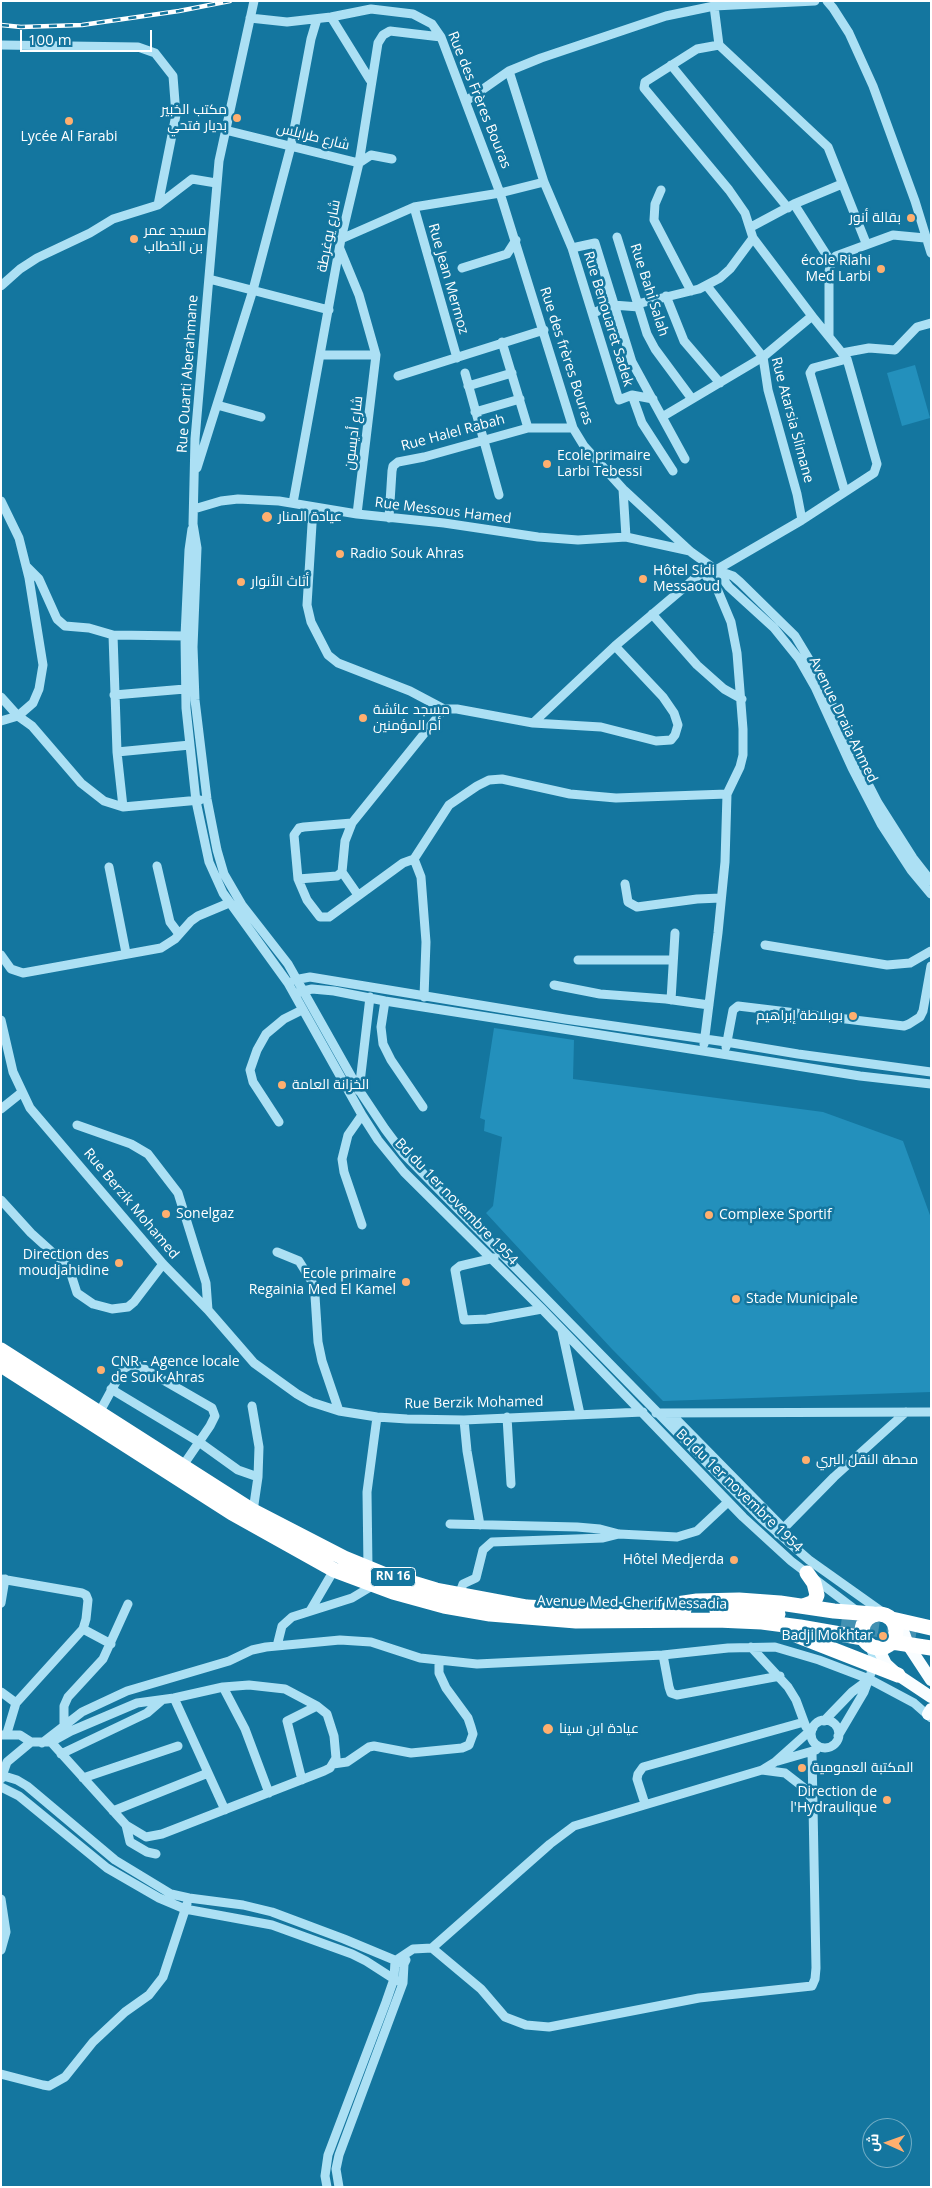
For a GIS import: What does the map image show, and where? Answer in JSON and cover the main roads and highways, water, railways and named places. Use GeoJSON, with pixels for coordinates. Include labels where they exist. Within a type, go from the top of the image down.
{"type":"FeatureCollection","features":[{"type":"Feature","properties":{"kind":"highway","name":"RN 16"},"geometry":{"type":"LineString","coordinates":[[1,1350],[253,1512],[344,1558],[409,1583],[459,1596],[527,1607],[564,1610],[747,1610],[842,1624]]}},
{"type":"Feature","properties":{"kind":"highway","name":"Avenue Med-Cherif Messadia"},"geometry":{"type":"LineString","coordinates":[[1,1365],[232,1513],[334,1570],[372,1586],[444,1606],[490,1614],[576,1621],[717,1620],[784,1624],[876,1643],[918,1639],[931,1648]]}},
{"type":"Feature","properties":{"kind":"highway"},"geometry":{"type":"LineString","coordinates":[[803,1606],[814,1602],[817,1595],[816,1588],[807,1573]]}},
{"type":"Feature","properties":{"kind":"highway"},"geometry":{"type":"LineString","coordinates":[[645,1609],[697,1601],[739,1600],[803,1606],[879,1617],[931,1628]]}},
{"type":"Feature","properties":{"kind":"highway"},"geometry":{"type":"LineString","coordinates":[[879,1617],[897,1630],[876,1643],[862,1632],[879,1617]]}},
{"type":"Feature","properties":{"kind":"highway"},"geometry":{"type":"LineString","coordinates":[[743,1622],[786,1631],[870,1675],[898,1675]]}},
{"type":"Feature","properties":{"kind":"main road"},"geometry":{"type":"LineString","coordinates":[[879,1617],[918,1639],[931,1680]]}},
{"type":"Feature","properties":{"kind":"main road"},"geometry":{"type":"LineString","coordinates":[[876,1643],[886,1664],[898,1675],[931,1697]]}},
{"type":"Feature","properties":{"kind":"tunnel"},"geometry":{"type":"LineString","coordinates":[[841,1624],[916,1635]]}},
{"type":"Feature","properties":{"kind":"railway"},"geometry":{"type":"LineString","coordinates":[[1,25],[21,27],[82,25],[179,11],[230,1]]}},
{"type":"Feature","properties":{"kind":"place","name":"مكتب الخبير بديار فتحي"},"geometry":{"type":"Point","coordinates":[237,118]}},
{"type":"Feature","properties":{"kind":"place","name":"Lycée Al Farabi"},"geometry":{"type":"Point","coordinates":[69,121]}},
{"type":"Feature","properties":{"kind":"place","name":"بقالة أنور"},"geometry":{"type":"Point","coordinates":[911,218]}},
{"type":"Feature","properties":{"kind":"place","name":"مسجد عمر بن الخطاب"},"geometry":{"type":"Point","coordinates":[134,239]}},
{"type":"Feature","properties":{"kind":"place","name":"école Riahi Med Larbi"},"geometry":{"type":"Point","coordinates":[881,269]}},
{"type":"Feature","properties":{"kind":"place","name":"Ecole primaire Larbi Tebessi"},"geometry":{"type":"Point","coordinates":[547,464]}},
{"type":"Feature","properties":{"kind":"place","name":"عيادة المنار"},"geometry":{"type":"Point","coordinates":[267,517]}},
{"type":"Feature","properties":{"kind":"place","name":"Radio Souk Ahras"},"geometry":{"type":"Point","coordinates":[340,554]}},
{"type":"Feature","properties":{"kind":"place","name":"Hôtel Sidi Messaoud"},"geometry":{"type":"Point","coordinates":[643,579]}},
{"type":"Feature","properties":{"kind":"place","name":"أثاث الأنوار"},"geometry":{"type":"Point","coordinates":[241,582]}},
{"type":"Feature","properties":{"kind":"place","name":"مسجد عائشة أم المؤمنين"},"geometry":{"type":"Point","coordinates":[363,718]}},
{"type":"Feature","properties":{"kind":"place","name":"بوبلاطة إبراهيم"},"geometry":{"type":"Point","coordinates":[853,1016]}},
{"type":"Feature","properties":{"kind":"place","name":"الخزانة العامة"},"geometry":{"type":"Point","coordinates":[282,1085]}},
{"type":"Feature","properties":{"kind":"place","name":"Sonelgaz"},"geometry":{"type":"Point","coordinates":[166,1214]}},
{"type":"Feature","properties":{"kind":"place","name":"Complexe Sportif"},"geometry":{"type":"Point","coordinates":[709,1215]}},
{"type":"Feature","properties":{"kind":"place","name":"Direction des moudjahidine"},"geometry":{"type":"Point","coordinates":[119,1263]}},
{"type":"Feature","properties":{"kind":"place","name":"Ecole primaire Regainia Med El Kamel"},"geometry":{"type":"Point","coordinates":[406,1282]}},
{"type":"Feature","properties":{"kind":"place","name":"Stade Municipale"},"geometry":{"type":"Point","coordinates":[736,1299]}},
{"type":"Feature","properties":{"kind":"place","name":"CNR - Agence locale de Souk Ahras"},"geometry":{"type":"Point","coordinates":[101,1370]}},
{"type":"Feature","properties":{"kind":"place","name":"محطة النقل البري"},"geometry":{"type":"Point","coordinates":[806,1460]}},
{"type":"Feature","properties":{"kind":"place","name":"Hôtel Medjerda"},"geometry":{"type":"Point","coordinates":[734,1560]}},
{"type":"Feature","properties":{"kind":"place","name":"Badji Mokhtar"},"geometry":{"type":"Point","coordinates":[883,1636]}},
{"type":"Feature","properties":{"kind":"place","name":"عيادة ابن سينا"},"geometry":{"type":"Point","coordinates":[548,1729]}},
{"type":"Feature","properties":{"kind":"place","name":"المكتبة العمومية"},"geometry":{"type":"Point","coordinates":[802,1768]}},
{"type":"Feature","properties":{"kind":"place","name":"Direction de l'Hydraulique"},"geometry":{"type":"Point","coordinates":[887,1800]}}]}
